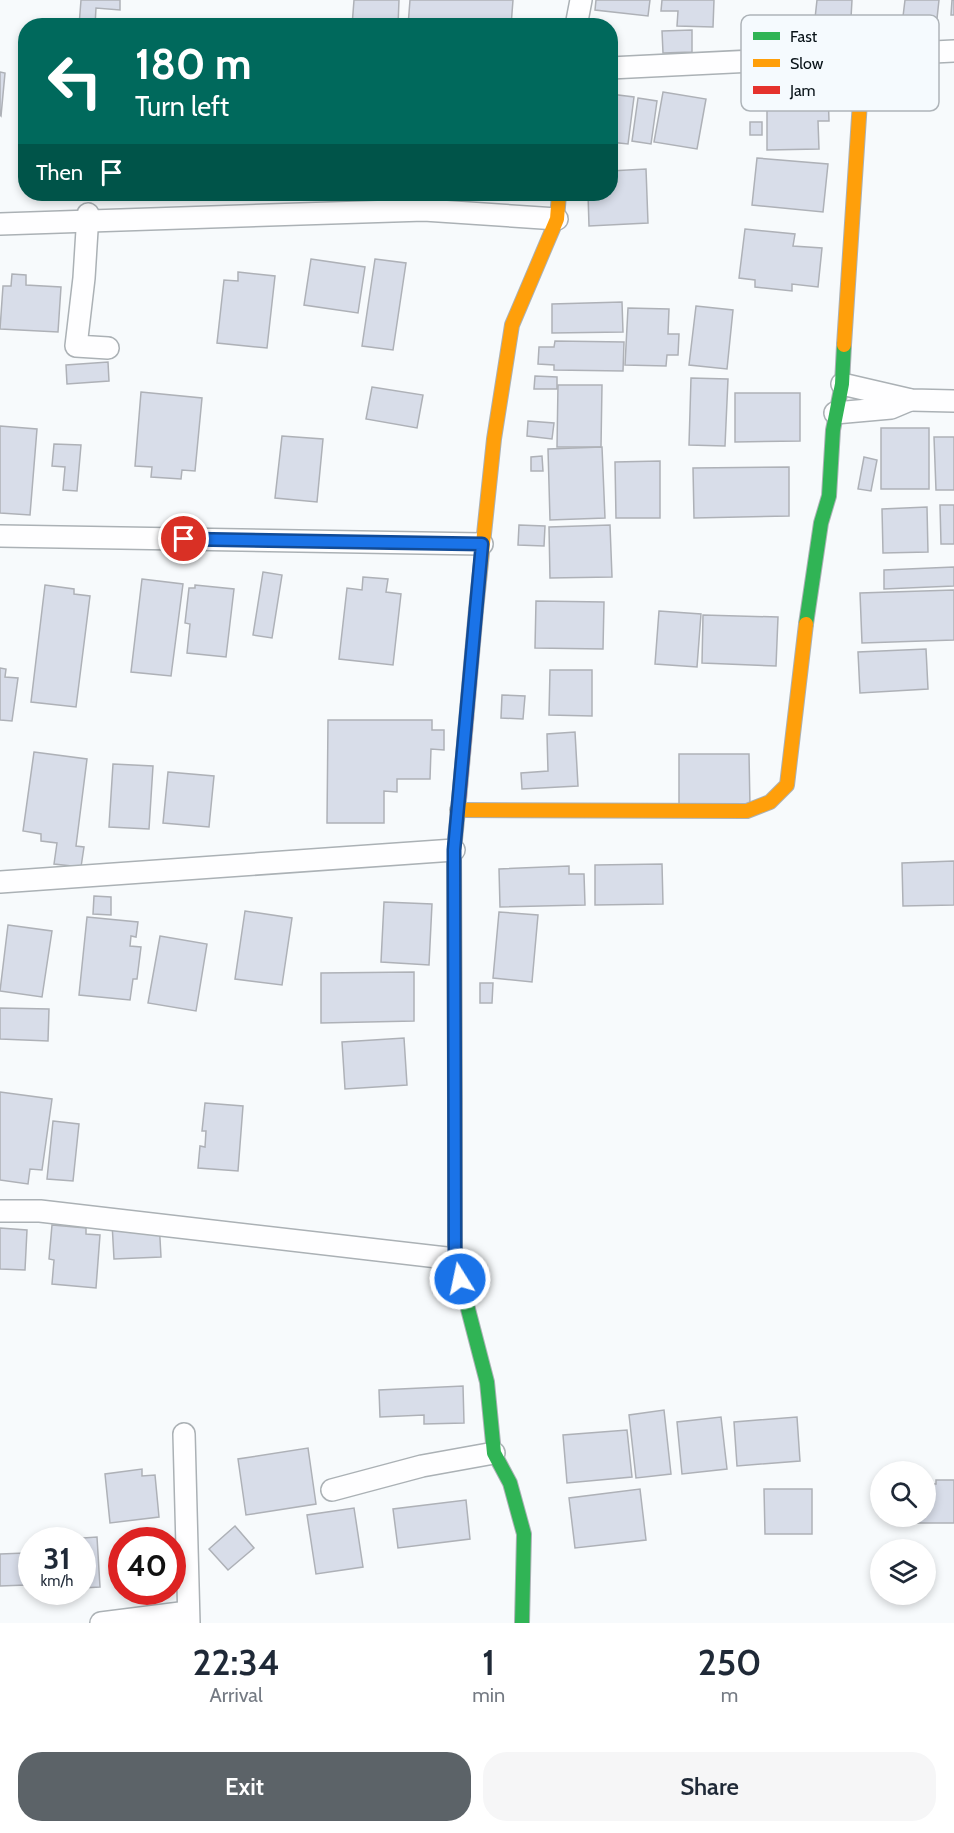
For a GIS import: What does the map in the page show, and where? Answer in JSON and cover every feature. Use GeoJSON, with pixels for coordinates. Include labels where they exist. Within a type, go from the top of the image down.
{"type":"FeatureCollection","features":[{"type":"Feature","properties":{"kind":"street"},"geometry":{"type":"LineString","coordinates":[[578,18],[581,0]]}},
{"type":"Feature","properties":{"kind":"street"},"geometry":{"type":"LineString","coordinates":[[939,52],[954,51]]}},
{"type":"Feature","properties":{"kind":"street"},"geometry":{"type":"LineString","coordinates":[[618,68],[741,62]]}},
{"type":"Feature","properties":{"kind":"street"},"geometry":{"type":"LineString","coordinates":[[457,810],[747,811],[767,806],[787,785],[808,608],[821,524],[829,496],[835,413],[842,384],[859,111]]}},
{"type":"Feature","properties":{"kind":"street"},"geometry":{"type":"LineString","coordinates":[[522,1623],[524,1534],[510,1483],[494,1453],[487,1382],[455,1258],[454,850],[482,544],[494,439],[512,325],[557,219],[558,201]]}},
{"type":"Feature","properties":{"kind":"street"},"geometry":{"type":"LineString","coordinates":[[0,222],[424,210],[557,219]]}},
{"type":"Feature","properties":{"kind":"street"},"geometry":{"type":"LineString","coordinates":[[0,222],[88,213],[315,213],[557,219]]}},
{"type":"Feature","properties":{"kind":"street"},"geometry":{"type":"LineString","coordinates":[[88,213],[84,278],[76,346],[108,348]]}},
{"type":"Feature","properties":{"kind":"street"},"geometry":{"type":"LineString","coordinates":[[842,384],[911,400],[954,401]]}},
{"type":"Feature","properties":{"kind":"street"},"geometry":{"type":"LineString","coordinates":[[835,413],[891,408],[911,400]]}},
{"type":"Feature","properties":{"kind":"street"},"geometry":{"type":"LineString","coordinates":[[0,536],[482,544]]}},
{"type":"Feature","properties":{"kind":"street"},"geometry":{"type":"LineString","coordinates":[[0,882],[454,850]]}},
{"type":"Feature","properties":{"kind":"street"},"geometry":{"type":"LineString","coordinates":[[0,1210],[40,1211],[455,1258]]}},
{"type":"Feature","properties":{"kind":"street"},"geometry":{"type":"LineString","coordinates":[[100,1623],[189,1617],[184,1434]]}},
{"type":"Feature","properties":{"kind":"street"},"geometry":{"type":"LineString","coordinates":[[332,1490],[422,1466],[494,1453]]}},
{"type":"Feature","properties":{"kind":"building"},"geometry":{"type":"Polygon","coordinates":[[[81,0],[120,0],[120,10],[96,8],[95,18],[80,18],[81,0]]]}},
{"type":"Feature","properties":{"kind":"building"},"geometry":{"type":"Polygon","coordinates":[[[354,0],[399,0],[398,18],[353,18],[354,0]]]}},
{"type":"Feature","properties":{"kind":"building"},"geometry":{"type":"Polygon","coordinates":[[[410,0],[513,0],[512,18],[409,18],[410,0]]]}},
{"type":"Feature","properties":{"kind":"building"},"geometry":{"type":"Polygon","coordinates":[[[596,0],[650,0],[648,16],[595,10],[596,0]]]}},
{"type":"Feature","properties":{"kind":"building"},"geometry":{"type":"Polygon","coordinates":[[[662,0],[714,0],[713,27],[677,26],[678,11],[661,11],[662,0]]]}},
{"type":"Feature","properties":{"kind":"building"},"geometry":{"type":"Polygon","coordinates":[[[817,0],[852,0],[851,15],[815,15],[817,0]]]}},
{"type":"Feature","properties":{"kind":"building"},"geometry":{"type":"Polygon","coordinates":[[[905,0],[939,0],[937,15],[903,15],[905,0]]]}},
{"type":"Feature","properties":{"kind":"building"},"geometry":{"type":"Polygon","coordinates":[[[952,0],[954,0],[954,15],[951,15],[952,0]]]}},
{"type":"Feature","properties":{"kind":"building"},"geometry":{"type":"Polygon","coordinates":[[[692,30],[692,52],[663,53],[662,31],[692,30]]]}},
{"type":"Feature","properties":{"kind":"building"},"geometry":{"type":"Polygon","coordinates":[[[0,72],[5,73],[1,116],[0,115],[0,72]]]}},
{"type":"Feature","properties":{"kind":"building"},"geometry":{"type":"Polygon","coordinates":[[[663,92],[706,99],[697,149],[654,142],[663,92]]]}},
{"type":"Feature","properties":{"kind":"building"},"geometry":{"type":"Polygon","coordinates":[[[618,95],[634,97],[628,144],[618,143],[618,95]]]}},
{"type":"Feature","properties":{"kind":"building"},"geometry":{"type":"Polygon","coordinates":[[[638,98],[657,101],[651,144],[632,141],[638,98]]]}},
{"type":"Feature","properties":{"kind":"building"},"geometry":{"type":"Polygon","coordinates":[[[767,111],[829,111],[829,121],[818,121],[819,149],[767,150],[767,111]]]}},
{"type":"Feature","properties":{"kind":"building"},"geometry":{"type":"Polygon","coordinates":[[[750,122],[762,122],[762,135],[750,135],[750,122]]]}},
{"type":"Feature","properties":{"kind":"building"},"geometry":{"type":"Polygon","coordinates":[[[757,158],[828,164],[823,212],[752,205],[757,158]]]}},
{"type":"Feature","properties":{"kind":"building"},"geometry":{"type":"Polygon","coordinates":[[[646,169],[648,223],[589,226],[588,201],[618,201],[618,171],[646,169]]]}},
{"type":"Feature","properties":{"kind":"building"},"geometry":{"type":"Polygon","coordinates":[[[745,229],[795,234],[793,246],[822,248],[818,287],[792,284],[792,291],[755,287],[755,280],[739,278],[745,229]]]}},
{"type":"Feature","properties":{"kind":"building"},"geometry":{"type":"Polygon","coordinates":[[[311,259],[365,267],[358,313],[304,305],[311,259]]]}},
{"type":"Feature","properties":{"kind":"building"},"geometry":{"type":"Polygon","coordinates":[[[375,259],[406,263],[393,350],[362,346],[375,259]]]}},
{"type":"Feature","properties":{"kind":"building"},"geometry":{"type":"Polygon","coordinates":[[[238,272],[275,276],[267,348],[217,343],[224,280],[238,281],[238,272]]]}},
{"type":"Feature","properties":{"kind":"building"},"geometry":{"type":"Polygon","coordinates":[[[12,274],[26,275],[26,285],[61,287],[58,332],[0,329],[3,286],[11,286],[12,274]]]}},
{"type":"Feature","properties":{"kind":"building"},"geometry":{"type":"Polygon","coordinates":[[[622,302],[623,332],[552,333],[552,304],[622,302]]]}},
{"type":"Feature","properties":{"kind":"building"},"geometry":{"type":"Polygon","coordinates":[[[696,306],[733,310],[727,369],[689,365],[696,306]]]}},
{"type":"Feature","properties":{"kind":"building"},"geometry":{"type":"Polygon","coordinates":[[[628,308],[669,309],[668,334],[679,334],[678,355],[667,355],[666,366],[625,365],[628,308]]]}},
{"type":"Feature","properties":{"kind":"building"},"geometry":{"type":"Polygon","coordinates":[[[555,341],[624,342],[623,371],[554,370],[554,365],[538,364],[539,347],[554,347],[555,341]]]}},
{"type":"Feature","properties":{"kind":"building"},"geometry":{"type":"Polygon","coordinates":[[[108,362],[109,381],[67,384],[66,365],[108,362]]]}},
{"type":"Feature","properties":{"kind":"building"},"geometry":{"type":"Polygon","coordinates":[[[535,376],[557,377],[557,389],[534,389],[535,376]]]}},
{"type":"Feature","properties":{"kind":"building"},"geometry":{"type":"Polygon","coordinates":[[[691,378],[728,379],[725,446],[689,445],[691,378]]]}},
{"type":"Feature","properties":{"kind":"building"},"geometry":{"type":"Polygon","coordinates":[[[558,385],[602,385],[601,447],[557,447],[558,385]]]}},
{"type":"Feature","properties":{"kind":"building"},"geometry":{"type":"Polygon","coordinates":[[[372,387],[423,395],[417,428],[366,419],[372,387]]]}},
{"type":"Feature","properties":{"kind":"building"},"geometry":{"type":"Polygon","coordinates":[[[141,392],[202,398],[195,471],[182,470],[181,479],[151,477],[152,467],[135,466],[141,392]]]}},
{"type":"Feature","properties":{"kind":"building"},"geometry":{"type":"Polygon","coordinates":[[[735,393],[800,393],[800,441],[735,442],[735,393]]]}},
{"type":"Feature","properties":{"kind":"building"},"geometry":{"type":"Polygon","coordinates":[[[528,421],[554,423],[552,439],[527,436],[528,421]]]}},
{"type":"Feature","properties":{"kind":"building"},"geometry":{"type":"Polygon","coordinates":[[[0,426],[37,429],[30,515],[0,513],[0,426]]]}},
{"type":"Feature","properties":{"kind":"building"},"geometry":{"type":"Polygon","coordinates":[[[881,428],[929,428],[929,489],[881,489],[881,428]]]}},
{"type":"Feature","properties":{"kind":"building"},"geometry":{"type":"Polygon","coordinates":[[[282,436],[323,439],[317,502],[275,498],[282,436]]]}},
{"type":"Feature","properties":{"kind":"building"},"geometry":{"type":"Polygon","coordinates":[[[934,437],[954,437],[954,490],[936,490],[934,437]]]}},
{"type":"Feature","properties":{"kind":"building"},"geometry":{"type":"Polygon","coordinates":[[[54,444],[81,445],[77,491],[63,490],[65,467],[52,466],[54,444]]]}},
{"type":"Feature","properties":{"kind":"building"},"geometry":{"type":"Polygon","coordinates":[[[602,447],[605,518],[550,520],[548,449],[602,447]]]}},
{"type":"Feature","properties":{"kind":"building"},"geometry":{"type":"Polygon","coordinates":[[[542,456],[543,471],[531,471],[531,457],[542,456]]]}},
{"type":"Feature","properties":{"kind":"building"},"geometry":{"type":"Polygon","coordinates":[[[864,457],[877,460],[871,491],[858,489],[864,457]]]}},
{"type":"Feature","properties":{"kind":"building"},"geometry":{"type":"Polygon","coordinates":[[[660,461],[660,518],[616,518],[615,462],[660,461]]]}},
{"type":"Feature","properties":{"kind":"building"},"geometry":{"type":"Polygon","coordinates":[[[789,467],[789,516],[694,518],[693,468],[789,467]]]}},
{"type":"Feature","properties":{"kind":"building"},"geometry":{"type":"Polygon","coordinates":[[[940,505],[954,505],[954,544],[941,544],[940,505]]]}},
{"type":"Feature","properties":{"kind":"building"},"geometry":{"type":"Polygon","coordinates":[[[927,507],[928,552],[883,553],[882,509],[927,507]]]}},
{"type":"Feature","properties":{"kind":"building"},"geometry":{"type":"Polygon","coordinates":[[[519,525],[545,526],[544,546],[518,545],[519,525]]]}},
{"type":"Feature","properties":{"kind":"building"},"geometry":{"type":"Polygon","coordinates":[[[610,525],[612,577],[550,578],[549,527],[610,525]]]}},
{"type":"Feature","properties":{"kind":"building"},"geometry":{"type":"Polygon","coordinates":[[[954,567],[954,586],[884,589],[884,570],[954,567]]]}},
{"type":"Feature","properties":{"kind":"building"},"geometry":{"type":"Polygon","coordinates":[[[263,572],[282,575],[272,638],[253,635],[263,572]]]}},
{"type":"Feature","properties":{"kind":"building"},"geometry":{"type":"Polygon","coordinates":[[[363,577],[388,579],[386,592],[401,594],[393,665],[339,659],[347,588],[362,590],[363,577]]]}},
{"type":"Feature","properties":{"kind":"building"},"geometry":{"type":"Polygon","coordinates":[[[142,579],[183,584],[171,676],[131,672],[142,579]]]}},
{"type":"Feature","properties":{"kind":"building"},"geometry":{"type":"Polygon","coordinates":[[[45,585],[74,589],[74,594],[90,596],[76,707],[31,702],[45,585]]]}},
{"type":"Feature","properties":{"kind":"building"},"geometry":{"type":"Polygon","coordinates":[[[195,585],[234,589],[226,657],[187,653],[190,624],[185,623],[189,588],[195,588],[195,585]]]}},
{"type":"Feature","properties":{"kind":"building"},"geometry":{"type":"Polygon","coordinates":[[[954,590],[954,640],[862,643],[860,593],[954,590]]]}},
{"type":"Feature","properties":{"kind":"building"},"geometry":{"type":"Polygon","coordinates":[[[536,601],[604,602],[603,649],[535,648],[536,601]]]}},
{"type":"Feature","properties":{"kind":"building"},"geometry":{"type":"Polygon","coordinates":[[[659,611],[701,614],[697,667],[655,664],[659,611]]]}},
{"type":"Feature","properties":{"kind":"building"},"geometry":{"type":"Polygon","coordinates":[[[703,615],[778,617],[776,666],[702,663],[703,615]]]}},
{"type":"Feature","properties":{"kind":"building"},"geometry":{"type":"Polygon","coordinates":[[[926,649],[928,689],[860,693],[858,652],[926,649]]]}},
{"type":"Feature","properties":{"kind":"building"},"geometry":{"type":"Polygon","coordinates":[[[0,668],[6,669],[5,677],[18,678],[12,721],[0,720],[0,668]]]}},
{"type":"Feature","properties":{"kind":"building"},"geometry":{"type":"Polygon","coordinates":[[[550,670],[592,670],[592,716],[549,715],[550,670]]]}},
{"type":"Feature","properties":{"kind":"building"},"geometry":{"type":"Polygon","coordinates":[[[502,695],[525,696],[523,719],[501,718],[502,695]]]}},
{"type":"Feature","properties":{"kind":"building"},"geometry":{"type":"Polygon","coordinates":[[[328,720],[432,720],[432,730],[444,730],[444,750],[431,749],[430,779],[397,779],[397,792],[384,791],[384,823],[327,823],[328,720]]]}},
{"type":"Feature","properties":{"kind":"building"},"geometry":{"type":"Polygon","coordinates":[[[575,732],[578,786],[522,789],[521,773],[548,771],[547,734],[575,732]]]}},
{"type":"Feature","properties":{"kind":"building"},"geometry":{"type":"Polygon","coordinates":[[[34,752],[87,759],[76,846],[84,847],[81,867],[54,864],[57,843],[41,841],[41,834],[23,831],[34,752]]]}},
{"type":"Feature","properties":{"kind":"building"},"geometry":{"type":"Polygon","coordinates":[[[679,754],[749,754],[750,806],[679,807],[679,754]]]}},
{"type":"Feature","properties":{"kind":"building"},"geometry":{"type":"Polygon","coordinates":[[[113,764],[153,766],[149,829],[109,827],[113,764]]]}},
{"type":"Feature","properties":{"kind":"building"},"geometry":{"type":"Polygon","coordinates":[[[168,772],[214,776],[209,827],[163,823],[168,772]]]}},
{"type":"Feature","properties":{"kind":"building"},"geometry":{"type":"Polygon","coordinates":[[[954,861],[954,905],[903,906],[902,863],[954,861]]]}},
{"type":"Feature","properties":{"kind":"building"},"geometry":{"type":"Polygon","coordinates":[[[662,864],[663,904],[595,905],[595,865],[662,864]]]}},
{"type":"Feature","properties":{"kind":"building"},"geometry":{"type":"Polygon","coordinates":[[[569,866],[569,874],[584,874],[585,905],[500,907],[499,869],[569,866]]]}},
{"type":"Feature","properties":{"kind":"building"},"geometry":{"type":"Polygon","coordinates":[[[94,896],[111,897],[111,915],[93,914],[94,896]]]}},
{"type":"Feature","properties":{"kind":"building"},"geometry":{"type":"Polygon","coordinates":[[[384,902],[432,904],[429,965],[381,962],[384,902]]]}},
{"type":"Feature","properties":{"kind":"building"},"geometry":{"type":"Polygon","coordinates":[[[245,911],[292,918],[282,985],[235,979],[245,911]]]}},
{"type":"Feature","properties":{"kind":"building"},"geometry":{"type":"Polygon","coordinates":[[[499,912],[538,915],[532,982],[493,978],[499,912]]]}},
{"type":"Feature","properties":{"kind":"building"},"geometry":{"type":"Polygon","coordinates":[[[87,917],[138,922],[136,937],[131,936],[130,946],[141,947],[137,979],[133,979],[130,1000],[79,995],[87,917]]]}},
{"type":"Feature","properties":{"kind":"building"},"geometry":{"type":"Polygon","coordinates":[[[8,925],[52,931],[42,997],[0,991],[8,925]]]}},
{"type":"Feature","properties":{"kind":"building"},"geometry":{"type":"Polygon","coordinates":[[[160,936],[207,944],[196,1011],[148,1003],[160,936]]]}},
{"type":"Feature","properties":{"kind":"building"},"geometry":{"type":"Polygon","coordinates":[[[414,972],[414,1021],[321,1023],[321,973],[414,972]]]}},
{"type":"Feature","properties":{"kind":"building"},"geometry":{"type":"Polygon","coordinates":[[[480,983],[493,983],[492,1003],[480,1003],[480,983]]]}},
{"type":"Feature","properties":{"kind":"building"},"geometry":{"type":"Polygon","coordinates":[[[0,1008],[49,1009],[48,1041],[0,1039],[0,1008]]]}},
{"type":"Feature","properties":{"kind":"building"},"geometry":{"type":"Polygon","coordinates":[[[404,1038],[407,1085],[345,1089],[342,1042],[404,1038]]]}},
{"type":"Feature","properties":{"kind":"building"},"geometry":{"type":"Polygon","coordinates":[[[0,1092],[52,1099],[42,1170],[30,1169],[28,1184],[0,1180],[0,1092]]]}},
{"type":"Feature","properties":{"kind":"building"},"geometry":{"type":"Polygon","coordinates":[[[205,1103],[243,1106],[238,1171],[198,1168],[200,1146],[205,1147],[206,1131],[202,1131],[205,1103]]]}},
{"type":"Feature","properties":{"kind":"building"},"geometry":{"type":"Polygon","coordinates":[[[53,1121],[79,1124],[73,1181],[47,1179],[53,1121]]]}},
{"type":"Feature","properties":{"kind":"building"},"geometry":{"type":"Polygon","coordinates":[[[159,1220],[161,1257],[114,1259],[112,1223],[159,1220]]]}},
{"type":"Feature","properties":{"kind":"building"},"geometry":{"type":"Polygon","coordinates":[[[52,1225],[86,1228],[86,1234],[100,1235],[96,1288],[52,1284],[54,1260],[49,1259],[52,1225]]]}},
{"type":"Feature","properties":{"kind":"building"},"geometry":{"type":"Polygon","coordinates":[[[0,1228],[27,1230],[25,1270],[0,1269],[0,1228]]]}},
{"type":"Feature","properties":{"kind":"building"},"geometry":{"type":"Polygon","coordinates":[[[463,1386],[464,1423],[424,1424],[424,1415],[380,1417],[379,1390],[463,1386]]]}},
{"type":"Feature","properties":{"kind":"building"},"geometry":{"type":"Polygon","coordinates":[[[664,1410],[671,1474],[636,1478],[629,1415],[664,1410]]]}},
{"type":"Feature","properties":{"kind":"building"},"geometry":{"type":"Polygon","coordinates":[[[721,1417],[727,1469],[682,1474],[677,1422],[721,1417]]]}},
{"type":"Feature","properties":{"kind":"building"},"geometry":{"type":"Polygon","coordinates":[[[797,1417],[800,1461],[737,1466],[734,1422],[797,1417]]]}},
{"type":"Feature","properties":{"kind":"building"},"geometry":{"type":"Polygon","coordinates":[[[627,1430],[632,1477],[567,1483],[563,1435],[627,1430]]]}},
{"type":"Feature","properties":{"kind":"building"},"geometry":{"type":"Polygon","coordinates":[[[308,1448],[316,1504],[246,1515],[238,1459],[308,1448]]]}},
{"type":"Feature","properties":{"kind":"building"},"geometry":{"type":"Polygon","coordinates":[[[142,1469],[142,1476],[155,1475],[159,1517],[110,1523],[105,1474],[142,1469]]]}},
{"type":"Feature","properties":{"kind":"building"},"geometry":{"type":"Polygon","coordinates":[[[936,1480],[954,1480],[954,1523],[936,1523],[936,1480]]]}},
{"type":"Feature","properties":{"kind":"building"},"geometry":{"type":"Polygon","coordinates":[[[640,1489],[646,1540],[575,1548],[569,1498],[640,1489]]]}},
{"type":"Feature","properties":{"kind":"building"},"geometry":{"type":"Polygon","coordinates":[[[764,1489],[812,1489],[812,1534],[765,1534],[764,1489]]]}},
{"type":"Feature","properties":{"kind":"building"},"geometry":{"type":"Polygon","coordinates":[[[466,1500],[470,1539],[398,1548],[393,1509],[466,1500]]]}},
{"type":"Feature","properties":{"kind":"building"},"geometry":{"type":"Polygon","coordinates":[[[354,1508],[363,1567],[316,1574],[307,1515],[354,1508]]]}},
{"type":"Feature","properties":{"kind":"building"},"geometry":{"type":"Polygon","coordinates":[[[235,1526],[254,1548],[228,1570],[209,1549],[235,1526]]]}},
{"type":"Feature","properties":{"kind":"building"},"geometry":{"type":"Polygon","coordinates":[[[96,1537],[100,1587],[96,1587],[96,1537]]]}},
{"type":"Feature","properties":{"kind":"building"},"geometry":{"type":"Polygon","coordinates":[[[18,1553],[18,1585],[0,1586],[0,1554],[18,1553]]]}},
{"type":"Feature","properties":{"kind":"traffic: fast"},"geometry":{"type":"LineString","coordinates":[[806,624],[821,523],[829,496],[833,430],[842,384],[844,345]]}},
{"type":"Feature","properties":{"kind":"traffic: fast"},"geometry":{"type":"LineString","coordinates":[[455,1100],[455,1259],[487,1382],[494,1453],[510,1483],[524,1534],[522,1623]]}},
{"type":"Feature","properties":{"kind":"traffic: slow"},"geometry":{"type":"LineString","coordinates":[[844,345],[859,111]]}},
{"type":"Feature","properties":{"kind":"traffic: slow"},"geometry":{"type":"LineString","coordinates":[[476,610],[494,439],[512,325],[557,219],[558,201]]}},
{"type":"Feature","properties":{"kind":"traffic: slow"},"geometry":{"type":"LineString","coordinates":[[457,810],[747,811],[770,802],[787,785],[806,624]]}},
{"type":"Feature","properties":{"kind":"traffic: slow"},"geometry":{"type":"LineString","coordinates":[[455,1100],[454,850],[459,800]]}},
{"type":"Feature","properties":{"kind":"traffic: jam"},"geometry":{"type":"LineString","coordinates":[[459,800],[476,610]]}},
{"type":"Feature","properties":{"kind":"route"},"geometry":{"type":"LineString","coordinates":[[184,539],[482,544],[454,850],[455,1258],[460,1279]]}}]}
